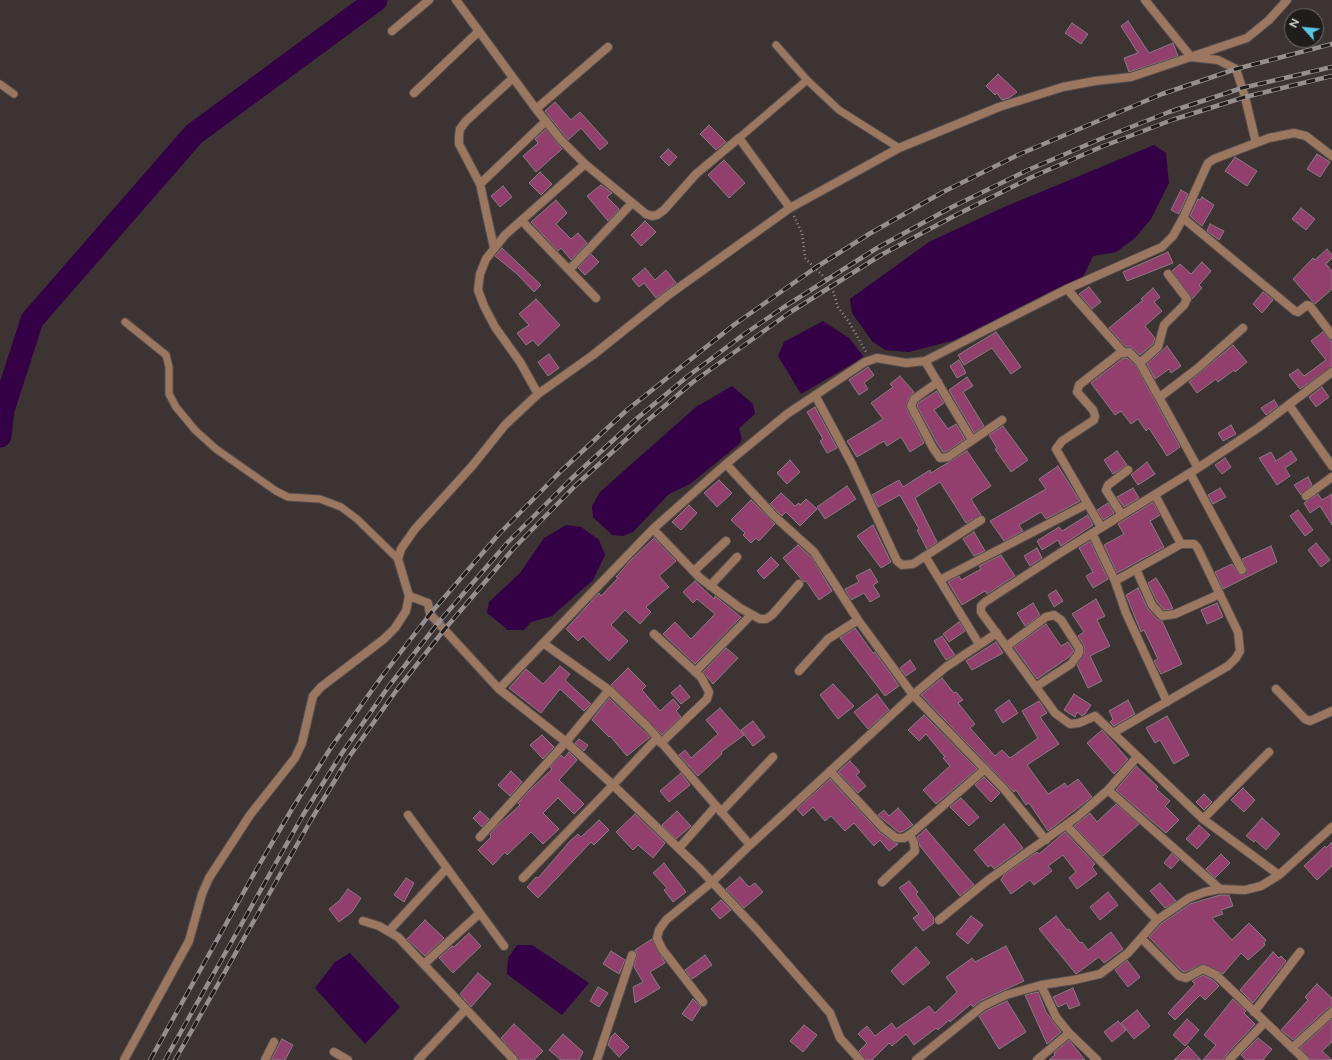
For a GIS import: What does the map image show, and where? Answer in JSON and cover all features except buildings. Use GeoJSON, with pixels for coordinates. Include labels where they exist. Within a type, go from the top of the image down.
{"type":"FeatureCollection","features":[{"type":"Feature","properties":{"kind":"street"},"geometry":{"type":"LineString","coordinates":[[392,31],[429,0]]}},
{"type":"Feature","properties":{"kind":"street"},"geometry":{"type":"LineString","coordinates":[[456,0],[536,110],[585,164],[646,214],[652,216],[657,215],[696,174],[739,138],[790,208]]}},
{"type":"Feature","properties":{"kind":"street"},"geometry":{"type":"LineString","coordinates":[[1145,0],[1191,58],[1218,60],[1236,69],[1245,97],[1256,143]]}},
{"type":"Feature","properties":{"kind":"street"},"geometry":{"type":"LineString","coordinates":[[124,1060],[189,941],[202,894],[209,878],[250,815],[295,758],[302,743],[313,696],[321,687],[384,639],[395,628],[406,610],[409,596],[398,559],[402,549],[415,529],[473,466],[505,425],[538,394],[593,355],[667,296],[790,208],[899,148],[1006,104],[1063,87],[1095,81],[1131,78],[1247,38],[1270,20],[1287,0]]}},
{"type":"Feature","properties":{"kind":"street"},"geometry":{"type":"LineString","coordinates":[[414,93],[478,32]]}},
{"type":"Feature","properties":{"kind":"street"},"geometry":{"type":"LineString","coordinates":[[536,110],[608,47]]}},
{"type":"Feature","properties":{"kind":"street"},"geometry":{"type":"LineString","coordinates":[[494,248],[480,184],[459,144],[460,129],[466,121],[513,78]]}},
{"type":"Feature","properties":{"kind":"street"},"geometry":{"type":"LineString","coordinates":[[480,184],[546,121]]}},
{"type":"Feature","properties":{"kind":"street"},"geometry":{"type":"LineString","coordinates":[[500,689],[653,529],[726,464],[787,414],[871,359],[885,358],[906,363],[925,360],[1067,289],[1162,247],[1173,236],[1183,218],[1208,163],[1220,156],[1256,143],[1294,133],[1306,136],[1332,156]]}},
{"type":"Feature","properties":{"kind":"street"},"geometry":{"type":"LineString","coordinates":[[538,394],[520,362],[495,327],[478,290],[480,274],[486,259],[505,235],[585,164]]}},
{"type":"Feature","properties":{"kind":"street"},"geometry":{"type":"LineString","coordinates":[[569,270],[632,203]]}},
{"type":"Feature","properties":{"kind":"street"},"geometry":{"type":"LineString","coordinates":[[1183,218],[1295,311],[1298,312],[1307,305],[1310,306],[1332,335]]}},
{"type":"Feature","properties":{"kind":"street"},"geometry":{"type":"LineString","coordinates":[[522,221],[596,298]]}},
{"type":"Feature","properties":{"kind":"street"},"geometry":{"type":"LineString","coordinates":[[1140,362],[1158,347],[1164,325],[1184,305],[1187,299],[1168,274]]}},
{"type":"Feature","properties":{"kind":"street"},"geometry":{"type":"LineString","coordinates":[[1067,289],[1123,352],[1132,353],[1140,362],[1198,468]]}},
{"type":"Feature","properties":{"kind":"street"},"geometry":{"type":"LineString","coordinates":[[1160,397],[1198,368],[1243,328]]}},
{"type":"Feature","properties":{"kind":"street"},"geometry":{"type":"LineString","coordinates":[[1101,527],[1056,449],[1062,441],[1094,420],[1095,416],[1093,410],[1077,392],[1079,385],[1123,352]]}},
{"type":"Feature","properties":{"kind":"street"},"geometry":{"type":"LineString","coordinates":[[925,360],[972,440]]}},
{"type":"Feature","properties":{"kind":"street"},"geometry":{"type":"LineString","coordinates":[[1279,875],[1203,819],[1095,716],[1079,723],[1070,724],[1062,720],[1055,713],[1037,686],[982,612],[982,604],[1101,527],[1198,468],[1289,405],[1332,372]]}},
{"type":"Feature","properties":{"kind":"street"},"geometry":{"type":"LineString","coordinates":[[938,382],[914,399],[911,406],[933,448],[940,458],[944,459],[948,457],[1002,420]]}},
{"type":"Feature","properties":{"kind":"street"},"geometry":{"type":"LineString","coordinates":[[815,395],[852,464],[897,561],[902,565],[908,566],[981,520]]}},
{"type":"Feature","properties":{"kind":"street"},"geometry":{"type":"LineString","coordinates":[[1289,405],[1332,466]]}},
{"type":"Feature","properties":{"kind":"street"},"geometry":{"type":"LineString","coordinates":[[726,464],[773,515],[814,552],[858,620],[913,695],[986,770],[1046,840]]}},
{"type":"Feature","properties":{"kind":"street"},"geometry":{"type":"LineString","coordinates":[[1122,515],[1106,490],[1108,485],[1128,470]]}},
{"type":"Feature","properties":{"kind":"street"},"geometry":{"type":"LineString","coordinates":[[1190,473],[1242,570]]}},
{"type":"Feature","properties":{"kind":"street"},"geometry":{"type":"LineString","coordinates":[[1306,496],[1332,477]]}},
{"type":"Feature","properties":{"kind":"street"},"geometry":{"type":"LineString","coordinates":[[1155,495],[1181,544]]}},
{"type":"Feature","properties":{"kind":"street"},"geometry":{"type":"LineString","coordinates":[[940,580],[1087,504]]}},
{"type":"Feature","properties":{"kind":"street"},"geometry":{"type":"LineString","coordinates":[[653,529],[694,572],[710,586],[751,615],[760,619],[766,619],[772,615],[799,584]]}},
{"type":"Feature","properties":{"kind":"street"},"geometry":{"type":"LineString","coordinates":[[1092,533],[1115,581],[1126,613],[1167,702]]}},
{"type":"Feature","properties":{"kind":"street"},"geometry":{"type":"LineString","coordinates":[[694,572],[726,541]]}},
{"type":"Feature","properties":{"kind":"street"},"geometry":{"type":"LineString","coordinates":[[1113,733],[1228,666],[1236,658],[1240,651],[1238,632],[1197,547],[1194,544],[1181,544],[1115,581]]}},
{"type":"Feature","properties":{"kind":"street"},"geometry":{"type":"LineString","coordinates":[[925,556],[979,644]]}},
{"type":"Feature","properties":{"kind":"street"},"geometry":{"type":"LineString","coordinates":[[710,586],[737,558]]}},
{"type":"Feature","properties":{"kind":"street"},"geometry":{"type":"LineString","coordinates":[[1136,569],[1152,605],[1162,616],[1175,614],[1220,594]]}},
{"type":"Feature","properties":{"kind":"street"},"geometry":{"type":"LineString","coordinates":[[409,596],[428,603],[430,614],[500,689],[566,742],[614,785],[679,848],[712,882],[830,1013],[840,1038],[860,1060]]}},
{"type":"Feature","properties":{"kind":"street"},"geometry":{"type":"LineString","coordinates":[[695,672],[751,615]]}},
{"type":"Feature","properties":{"kind":"street"},"geometry":{"type":"LineString","coordinates":[[1006,646],[1046,617],[1054,615],[1061,620],[1079,648],[1079,653],[1071,664],[1037,686]]}},
{"type":"Feature","properties":{"kind":"street"},"geometry":{"type":"LineString","coordinates":[[799,671],[828,639],[858,620]]}},
{"type":"Feature","properties":{"kind":"street"},"geometry":{"type":"LineString","coordinates":[[703,1002],[662,949],[657,938],[659,930],[666,920],[712,882],[750,845],[913,695],[946,667],[997,633]]}},
{"type":"Feature","properties":{"kind":"street"},"geometry":{"type":"LineString","coordinates":[[523,878],[659,740],[707,700],[709,692],[708,687],[695,672],[654,634]]}},
{"type":"Feature","properties":{"kind":"street"},"geometry":{"type":"LineString","coordinates":[[543,643],[608,690],[647,726],[750,845]]}},
{"type":"Feature","properties":{"kind":"street"},"geometry":{"type":"LineString","coordinates":[[1276,689],[1305,719],[1310,721],[1332,711]]}},
{"type":"Feature","properties":{"kind":"street"},"geometry":{"type":"LineString","coordinates":[[480,837],[566,742],[608,690]]}},
{"type":"Feature","properties":{"kind":"street"},"geometry":{"type":"LineString","coordinates":[[1203,819],[1269,752]]}},
{"type":"Feature","properties":{"kind":"street"},"geometry":{"type":"LineString","coordinates":[[939,920],[988,880],[1066,825],[1108,790],[1137,757]]}},
{"type":"Feature","properties":{"kind":"street"},"geometry":{"type":"LineString","coordinates":[[679,848],[773,758]]}},
{"type":"Feature","properties":{"kind":"street"},"geometry":{"type":"LineString","coordinates":[[830,772],[890,834],[896,838],[904,838],[910,835],[986,770]]}},
{"type":"Feature","properties":{"kind":"street"},"geometry":{"type":"LineString","coordinates":[[1108,790],[1220,889]]}},
{"type":"Feature","properties":{"kind":"street"},"geometry":{"type":"LineString","coordinates":[[408,815],[504,946]]}},
{"type":"Feature","properties":{"kind":"street"},"geometry":{"type":"LineString","coordinates":[[1066,825],[1157,920]]}},
{"type":"Feature","properties":{"kind":"street"},"geometry":{"type":"LineString","coordinates":[[916,1060],[983,1006],[1006,995],[1042,985],[1100,974],[1116,964],[1157,920],[1189,898],[1205,892],[1220,889],[1245,890],[1261,886],[1279,875],[1332,827]]}},
{"type":"Feature","properties":{"kind":"street"},"geometry":{"type":"LineString","coordinates":[[882,882],[915,851],[914,843],[910,835]]}},
{"type":"Feature","properties":{"kind":"street"},"geometry":{"type":"LineString","coordinates":[[389,931],[447,868]]}},
{"type":"Feature","properties":{"kind":"street"},"geometry":{"type":"LineString","coordinates":[[424,964],[480,913]]}},
{"type":"Feature","properties":{"kind":"street"},"geometry":{"type":"LineString","coordinates":[[363,921],[389,931],[424,964],[514,1060]]}},
{"type":"Feature","properties":{"kind":"street"},"geometry":{"type":"LineString","coordinates":[[1141,938],[1179,976],[1186,978],[1203,969],[1209,971],[1305,1060]]}},
{"type":"Feature","properties":{"kind":"street"},"geometry":{"type":"LineString","coordinates":[[1254,1012],[1300,952]]}},
{"type":"Feature","properties":{"kind":"street"},"geometry":{"type":"LineString","coordinates":[[598,1060],[632,955]]}},
{"type":"Feature","properties":{"kind":"street"},"geometry":{"type":"LineString","coordinates":[[1042,985],[1056,1017],[1069,1033],[1097,1060]]}},
{"type":"Feature","properties":{"kind":"street"},"geometry":{"type":"LineString","coordinates":[[418,1060],[466,1009]]}},
{"type":"Feature","properties":{"kind":"street"},"geometry":{"type":"LineString","coordinates":[[1292,1048],[1332,1012]]}},
{"type":"Feature","properties":{"kind":"street"},"geometry":{"type":"LineString","coordinates":[[1229,1060],[1264,1022]]}},
{"type":"Feature","properties":{"kind":"street"},"geometry":{"type":"LineString","coordinates":[[1037,1060],[1069,1033]]}},
{"type":"Feature","properties":{"kind":"street"},"geometry":{"type":"LineString","coordinates":[[265,1060],[274,1042]]}},
{"type":"Feature","properties":{"kind":"street"},"geometry":{"type":"LineString","coordinates":[[334,1052],[348,1060]]}},
{"type":"Feature","properties":{"kind":"lane"},"geometry":{"type":"LineString","coordinates":[[776,45],[807,80],[839,110],[899,148]]}},
{"type":"Feature","properties":{"kind":"lane"},"geometry":{"type":"LineString","coordinates":[[739,138],[807,80]]}},
{"type":"Feature","properties":{"kind":"lane"},"geometry":{"type":"LineString","coordinates":[[0,84],[14,94]]}},
{"type":"Feature","properties":{"kind":"lane"},"geometry":{"type":"LineString","coordinates":[[125,322],[166,355],[169,367],[169,394],[181,413],[216,449],[276,491],[288,496],[320,499],[341,507],[357,519],[398,559]]}},
{"type":"Feature","properties":{"kind":"path"},"geometry":{"type":"LineString","coordinates":[[790,208],[802,233],[805,258],[826,279],[833,291],[838,307],[849,322],[871,359]]}},
{"type":"Feature","properties":{"kind":"shaded area"},"geometry":{"type":"Polygon","coordinates":[[[1154,145],[1166,153],[1169,183],[1151,219],[1135,238],[1116,252],[1093,256],[1083,277],[978,334],[909,352],[885,350],[872,341],[852,313],[850,299],[929,242],[1002,208],[1154,145]]]}},
{"type":"Feature","properties":{"kind":"shaded area"},"geometry":{"type":"Polygon","coordinates":[[[823,321],[849,338],[864,357],[801,394],[778,356],[784,342],[823,321]]]}},
{"type":"Feature","properties":{"kind":"shaded area"},"geometry":{"type":"Polygon","coordinates":[[[732,386],[753,404],[755,414],[739,428],[742,439],[739,444],[690,484],[669,494],[633,532],[623,536],[612,535],[593,517],[592,506],[600,492],[696,407],[732,386]]]}},
{"type":"Feature","properties":{"kind":"shaded area"},"geometry":{"type":"Polygon","coordinates":[[[566,525],[581,527],[599,540],[605,555],[593,580],[552,616],[531,622],[524,630],[508,630],[487,613],[489,602],[520,573],[544,538],[566,525]]]}},
{"type":"Feature","properties":{"kind":"shaded area"},"geometry":{"type":"Polygon","coordinates":[[[517,945],[532,945],[589,983],[562,1015],[507,974],[508,958],[517,945]]]}},
{"type":"Feature","properties":{"kind":"shaded area"},"geometry":{"type":"Polygon","coordinates":[[[350,953],[400,1007],[365,1044],[315,988],[335,962],[350,953]]]}},
{"type":"Feature","properties":{"kind":"waterway"},"geometry":{"type":"LineString","coordinates":[[0,436],[3,410],[32,320],[194,134],[376,0]]}},
{"type":"Feature","properties":{"kind":"railway"},"geometry":{"type":"LineString","coordinates":[[150,1060],[292,809],[332,746],[380,679],[430,614],[499,534],[561,471],[627,410],[735,324],[815,268],[869,234],[943,192],[1020,154],[1162,94],[1236,69],[1332,44]]}},
{"type":"Feature","properties":{"kind":"railway"},"geometry":{"type":"LineString","coordinates":[[165,1060],[303,815],[342,753],[389,686],[438,623],[508,542],[570,480],[635,420],[688,376],[784,307],[877,248],[952,207],[1028,170],[1169,112],[1242,88],[1332,67]]}},
{"type":"Feature","properties":{"kind":"railway"},"geometry":{"type":"LineString","coordinates":[[175,1060],[311,820],[349,757],[396,691],[444,630],[514,548],[575,486],[641,426],[693,382],[789,313],[881,255],[956,215],[1032,177],[1101,147],[1172,120],[1245,97],[1332,76]]}}]}
